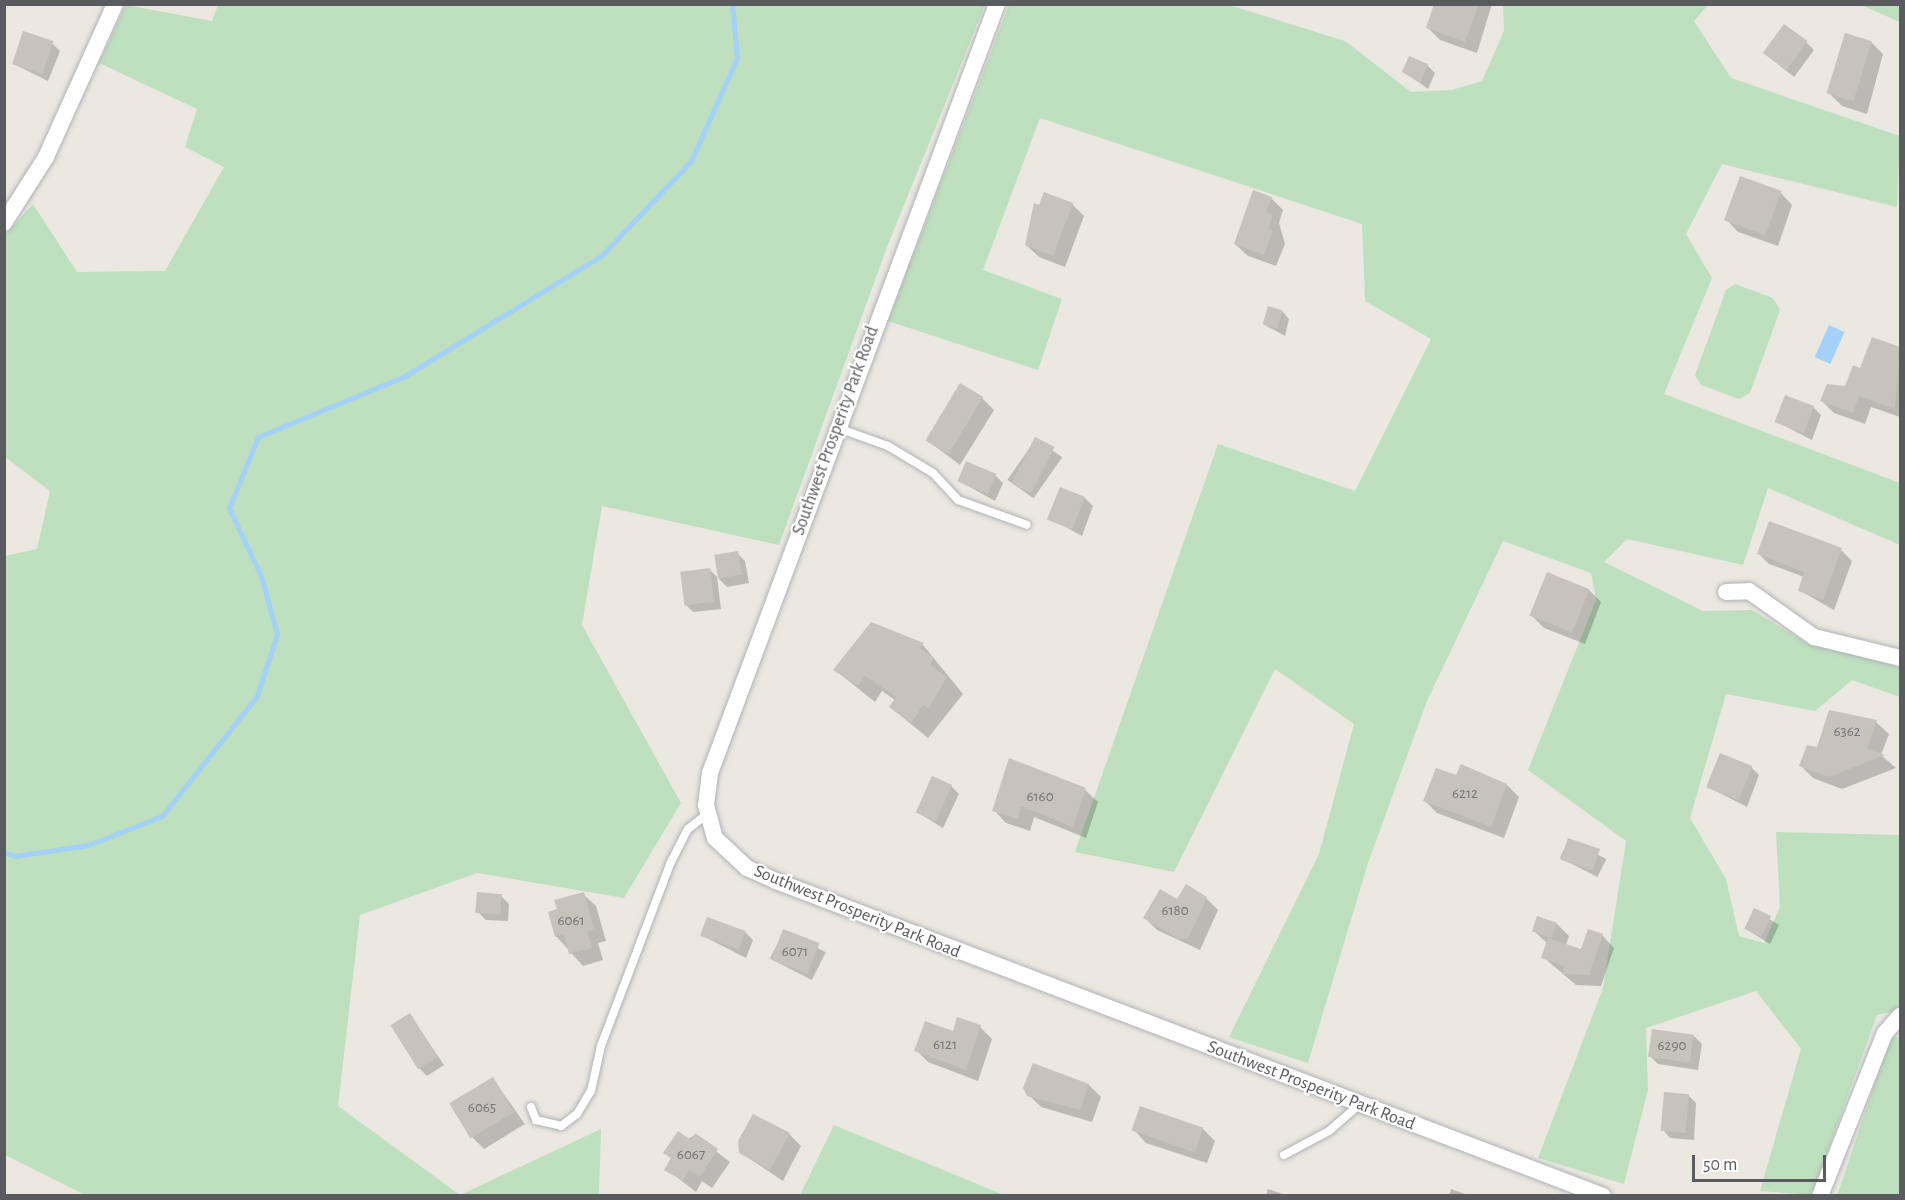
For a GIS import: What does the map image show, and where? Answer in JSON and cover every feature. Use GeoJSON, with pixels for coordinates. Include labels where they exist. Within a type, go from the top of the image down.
{"type":"FeatureCollection","features":[{"type":"Feature","properties":{"kind":"street"},"geometry":{"type":"LineString","coordinates":[[4,223],[46,157],[115,4]]}},
{"type":"Feature","properties":{"kind":"street","name":"Southwest Prosperity Park Road"},"geometry":{"type":"LineString","coordinates":[[997,4],[837,427],[710,773],[707,814],[727,853],[756,872],[1359,1105],[1602,1196]]}},
{"type":"Feature","properties":{"kind":"street"},"geometry":{"type":"LineString","coordinates":[[1726,592],[1749,591],[1814,637],[1900,658]]}},
{"type":"Feature","properties":{"kind":"street"},"geometry":{"type":"LineString","coordinates":[[1820,1196],[1886,1034],[1900,1016]]}},
{"type":"Feature","properties":{"kind":"lane"},"geometry":{"type":"LineString","coordinates":[[837,427],[888,446],[933,473],[958,500],[1028,525]]}},
{"type":"Feature","properties":{"kind":"lane"},"geometry":{"type":"LineString","coordinates":[[531,1107],[536,1120],[561,1126],[591,1091],[601,1046],[671,862],[688,830],[707,814]]}},
{"type":"Feature","properties":{"kind":"lane"},"geometry":{"type":"LineString","coordinates":[[1284,1155],[1329,1131],[1359,1105]]}},
{"type":"Feature","properties":{"kind":"green space"},"geometry":{"type":"Polygon","coordinates":[[[126,5],[212,21],[218,5],[985,5],[887,247],[779,545],[602,506],[582,625],[681,803],[624,898],[477,873],[360,915],[338,1106],[460,1195],[85,1195],[5,1155],[5,556],[37,549],[50,491],[5,457],[5,235],[33,204],[77,272],[165,271],[224,167],[185,147],[197,109],[99,63],[126,5]]]}},
{"type":"Feature","properties":{"kind":"green space"},"geometry":{"type":"Polygon","coordinates":[[[1009,5],[1229,5],[1345,41],[1411,92],[1452,90],[1482,81],[1504,31],[1503,5],[1708,5],[1694,21],[1731,78],[1900,136],[1897,207],[1722,164],[1686,234],[1712,278],[1664,394],[1900,483],[1900,545],[1768,488],[1743,565],[1627,539],[1604,562],[1703,611],[1752,610],[1805,642],[1900,667],[1900,697],[1852,680],[1815,711],[1726,694],[1690,818],[1726,879],[1739,936],[1764,943],[1780,907],[1776,832],[1900,835],[1900,1010],[1877,1015],[1812,1195],[1760,1191],[1801,1049],[1756,991],[1646,1028],[1648,1090],[1624,1184],[1538,1158],[1603,988],[1626,841],[1528,770],[1596,600],[1591,573],[1503,541],[1427,701],[1368,863],[1308,1063],[1229,1037],[1319,854],[1354,724],[1275,669],[1174,872],[1075,852],[1218,444],[1355,491],[1431,339],[1365,301],[1362,224],[1040,118],[983,270],[1062,299],[1038,370],[888,321],[1009,5]]]}},
{"type":"Feature","properties":{"kind":"green space"},"geometry":{"type":"Polygon","coordinates":[[[1861,5],[1900,5],[1900,22],[1861,5]]]}},
{"type":"Feature","properties":{"kind":"green space"},"geometry":{"type":"Polygon","coordinates":[[[1735,284],[1773,298],[1780,310],[1750,393],[1739,399],[1701,385],[1695,375],[1726,290],[1735,284]]]}},
{"type":"Feature","properties":{"kind":"green space"},"geometry":{"type":"Polygon","coordinates":[[[1900,1037],[1900,1195],[1837,1196],[1890,1038],[1900,1037]]]}},
{"type":"Feature","properties":{"kind":"green space"},"geometry":{"type":"Polygon","coordinates":[[[834,1125],[1004,1195],[800,1195],[834,1125]]]}},
{"type":"Feature","properties":{"kind":"green space"},"geometry":{"type":"Polygon","coordinates":[[[601,1129],[599,1195],[460,1195],[601,1129]]]}},
{"type":"Feature","properties":{"kind":"water"},"geometry":{"type":"Polygon","coordinates":[[[1829,325],[1845,332],[1830,364],[1815,357],[1829,325]]]}},
{"type":"Feature","properties":{"kind":"building"},"geometry":{"type":"Polygon","coordinates":[[[1434,4],[1479,4],[1465,42],[1426,28],[1434,4]]]}},
{"type":"Feature","properties":{"kind":"building"},"geometry":{"type":"Polygon","coordinates":[[[1784,24],[1807,41],[1786,70],[1763,53],[1784,24]]]}},
{"type":"Feature","properties":{"kind":"building"},"geometry":{"type":"Polygon","coordinates":[[[23,31],[53,41],[43,74],[12,64],[23,31]]]}},
{"type":"Feature","properties":{"kind":"building"},"geometry":{"type":"Polygon","coordinates":[[[1845,33],[1872,41],[1853,101],[1827,93],[1845,33]]]}},
{"type":"Feature","properties":{"kind":"building"},"geometry":{"type":"Polygon","coordinates":[[[1409,56],[1428,64],[1420,83],[1402,72],[1409,56]]]}},
{"type":"Feature","properties":{"kind":"building"},"geometry":{"type":"Polygon","coordinates":[[[1740,176],[1781,191],[1765,235],[1724,220],[1740,176]]]}},
{"type":"Feature","properties":{"kind":"building"},"geometry":{"type":"Polygon","coordinates":[[[1253,190],[1272,197],[1266,212],[1273,215],[1268,229],[1273,231],[1264,255],[1234,244],[1253,190]]]}},
{"type":"Feature","properties":{"kind":"building"},"geometry":{"type":"Polygon","coordinates":[[[1044,192],[1073,203],[1053,256],[1025,245],[1034,203],[1039,205],[1044,192]]]}},
{"type":"Feature","properties":{"kind":"building"},"geometry":{"type":"Polygon","coordinates":[[[1268,306],[1282,310],[1277,328],[1263,324],[1268,306]]]}},
{"type":"Feature","properties":{"kind":"building"},"geometry":{"type":"Polygon","coordinates":[[[1872,337],[1900,347],[1895,409],[1859,396],[1853,413],[1820,401],[1827,384],[1845,386],[1853,365],[1860,368],[1872,337]]]}},
{"type":"Feature","properties":{"kind":"building"},"geometry":{"type":"Polygon","coordinates":[[[960,383],[983,397],[949,454],[925,440],[960,383]]]}},
{"type":"Feature","properties":{"kind":"building"},"geometry":{"type":"Polygon","coordinates":[[[1785,395],[1814,406],[1804,433],[1775,422],[1785,395]]]}},
{"type":"Feature","properties":{"kind":"building"},"geometry":{"type":"Polygon","coordinates":[[[1035,437],[1055,447],[1031,493],[1011,483],[1035,437]]]}},
{"type":"Feature","properties":{"kind":"building"},"geometry":{"type":"Polygon","coordinates":[[[966,461],[996,474],[988,494],[957,481],[966,461]]]}},
{"type":"Feature","properties":{"kind":"building"},"geometry":{"type":"Polygon","coordinates":[[[1060,487],[1085,497],[1072,530],[1047,519],[1060,487]]]}},
{"type":"Feature","properties":{"kind":"building"},"geometry":{"type":"Polygon","coordinates":[[[1769,521],[1842,548],[1823,600],[1798,591],[1804,572],[1757,554],[1769,521]]]}},
{"type":"Feature","properties":{"kind":"building"},"geometry":{"type":"Polygon","coordinates":[[[738,551],[742,575],[718,578],[714,555],[738,551]]]}},
{"type":"Feature","properties":{"kind":"building"},"geometry":{"type":"Polygon","coordinates":[[[710,568],[714,602],[684,605],[680,572],[710,568]]]}},
{"type":"Feature","properties":{"kind":"building"},"geometry":{"type":"Polygon","coordinates":[[[1547,572],[1590,589],[1572,633],[1529,616],[1547,572]]]}},
{"type":"Feature","properties":{"kind":"building"},"geometry":{"type":"Polygon","coordinates":[[[871,622],[924,643],[920,648],[934,658],[930,665],[947,677],[928,709],[923,705],[911,723],[889,707],[896,697],[865,676],[858,686],[833,670],[871,622]]]}},
{"type":"Feature","properties":{"kind":"building"},"geometry":{"type":"Polygon","coordinates":[[[1829,710],[1877,720],[1867,749],[1885,755],[1829,777],[1799,766],[1807,745],[1817,747],[1829,710]]]}},
{"type":"Feature","properties":{"kind":"building"},"geometry":{"type":"Polygon","coordinates":[[[1720,753],[1752,766],[1739,800],[1706,787],[1720,753]]]}},
{"type":"Feature","properties":{"kind":"building"},"geometry":{"type":"Polygon","coordinates":[[[1009,758],[1086,788],[1073,827],[1021,806],[1018,819],[992,811],[1009,758]]]}},
{"type":"Feature","properties":{"kind":"building"},"geometry":{"type":"Polygon","coordinates":[[[1461,764],[1507,784],[1491,827],[1423,801],[1436,768],[1456,775],[1461,764]]]}},
{"type":"Feature","properties":{"kind":"building"},"geometry":{"type":"Polygon","coordinates":[[[932,776],[952,785],[936,821],[916,813],[932,776]]]}},
{"type":"Feature","properties":{"kind":"building"},"geometry":{"type":"Polygon","coordinates":[[[1568,838],[1600,849],[1593,871],[1561,860],[1568,838]]]}},
{"type":"Feature","properties":{"kind":"building"},"geometry":{"type":"Polygon","coordinates":[[[1186,884],[1207,897],[1188,939],[1178,939],[1143,918],[1160,889],[1177,899],[1186,884]]]}},
{"type":"Feature","properties":{"kind":"building"},"geometry":{"type":"Polygon","coordinates":[[[477,892],[502,894],[500,915],[475,913],[477,892]]]}},
{"type":"Feature","properties":{"kind":"building"},"geometry":{"type":"Polygon","coordinates":[[[584,892],[594,929],[587,931],[592,948],[569,954],[564,934],[555,937],[548,912],[557,909],[554,900],[584,892]]]}},
{"type":"Feature","properties":{"kind":"building"},"geometry":{"type":"Polygon","coordinates":[[[1754,908],[1771,916],[1761,937],[1744,929],[1754,908]]]}},
{"type":"Feature","properties":{"kind":"building"},"geometry":{"type":"Polygon","coordinates":[[[1537,916],[1557,923],[1552,938],[1532,931],[1537,916]]]}},
{"type":"Feature","properties":{"kind":"building"},"geometry":{"type":"Polygon","coordinates":[[[707,917],[746,931],[739,950],[700,936],[707,917]]]}},
{"type":"Feature","properties":{"kind":"building"},"geometry":{"type":"Polygon","coordinates":[[[783,929],[819,943],[808,974],[771,960],[783,929]]]}},
{"type":"Feature","properties":{"kind":"building"},"geometry":{"type":"Polygon","coordinates":[[[1588,929],[1603,934],[1589,975],[1562,974],[1565,966],[1541,958],[1548,938],[1581,949],[1588,929]]]}},
{"type":"Feature","properties":{"kind":"building"},"geometry":{"type":"Polygon","coordinates":[[[410,1013],[438,1057],[418,1069],[390,1025],[410,1013]]]}},
{"type":"Feature","properties":{"kind":"building"},"geometry":{"type":"Polygon","coordinates":[[[957,1017],[981,1025],[966,1070],[914,1051],[925,1021],[953,1031],[957,1017]]]}},
{"type":"Feature","properties":{"kind":"building"},"geometry":{"type":"Polygon","coordinates":[[[1652,1029],[1694,1035],[1690,1063],[1648,1057],[1652,1029]]]}},
{"type":"Feature","properties":{"kind":"building"},"geometry":{"type":"Polygon","coordinates":[[[1033,1063],[1089,1084],[1080,1110],[1027,1096],[1023,1088],[1033,1063]]]}},
{"type":"Feature","properties":{"kind":"building"},"geometry":{"type":"Polygon","coordinates":[[[493,1077],[514,1112],[470,1138],[449,1103],[493,1077]]]}},
{"type":"Feature","properties":{"kind":"building"},"geometry":{"type":"Polygon","coordinates":[[[1664,1092],[1689,1094],[1686,1133],[1661,1131],[1664,1092]]]}},
{"type":"Feature","properties":{"kind":"building"},"geometry":{"type":"Polygon","coordinates":[[[1140,1106],[1203,1128],[1195,1152],[1132,1131],[1140,1106]]]}},
{"type":"Feature","properties":{"kind":"building"},"geometry":{"type":"Polygon","coordinates":[[[753,1114],[790,1133],[770,1170],[739,1153],[738,1141],[753,1114]]]}},
{"type":"Feature","properties":{"kind":"building"},"geometry":{"type":"Polygon","coordinates":[[[678,1131],[691,1140],[695,1133],[718,1149],[700,1177],[689,1170],[683,1181],[664,1170],[671,1158],[663,1153],[678,1131]]]}},
{"type":"Feature","properties":{"kind":"waterway"},"geometry":{"type":"LineString","coordinates":[[4,852],[15,856],[88,845],[162,816],[257,696],[277,634],[261,576],[229,508],[258,437],[405,376],[601,256],[691,161],[737,58],[732,4]]}}]}
